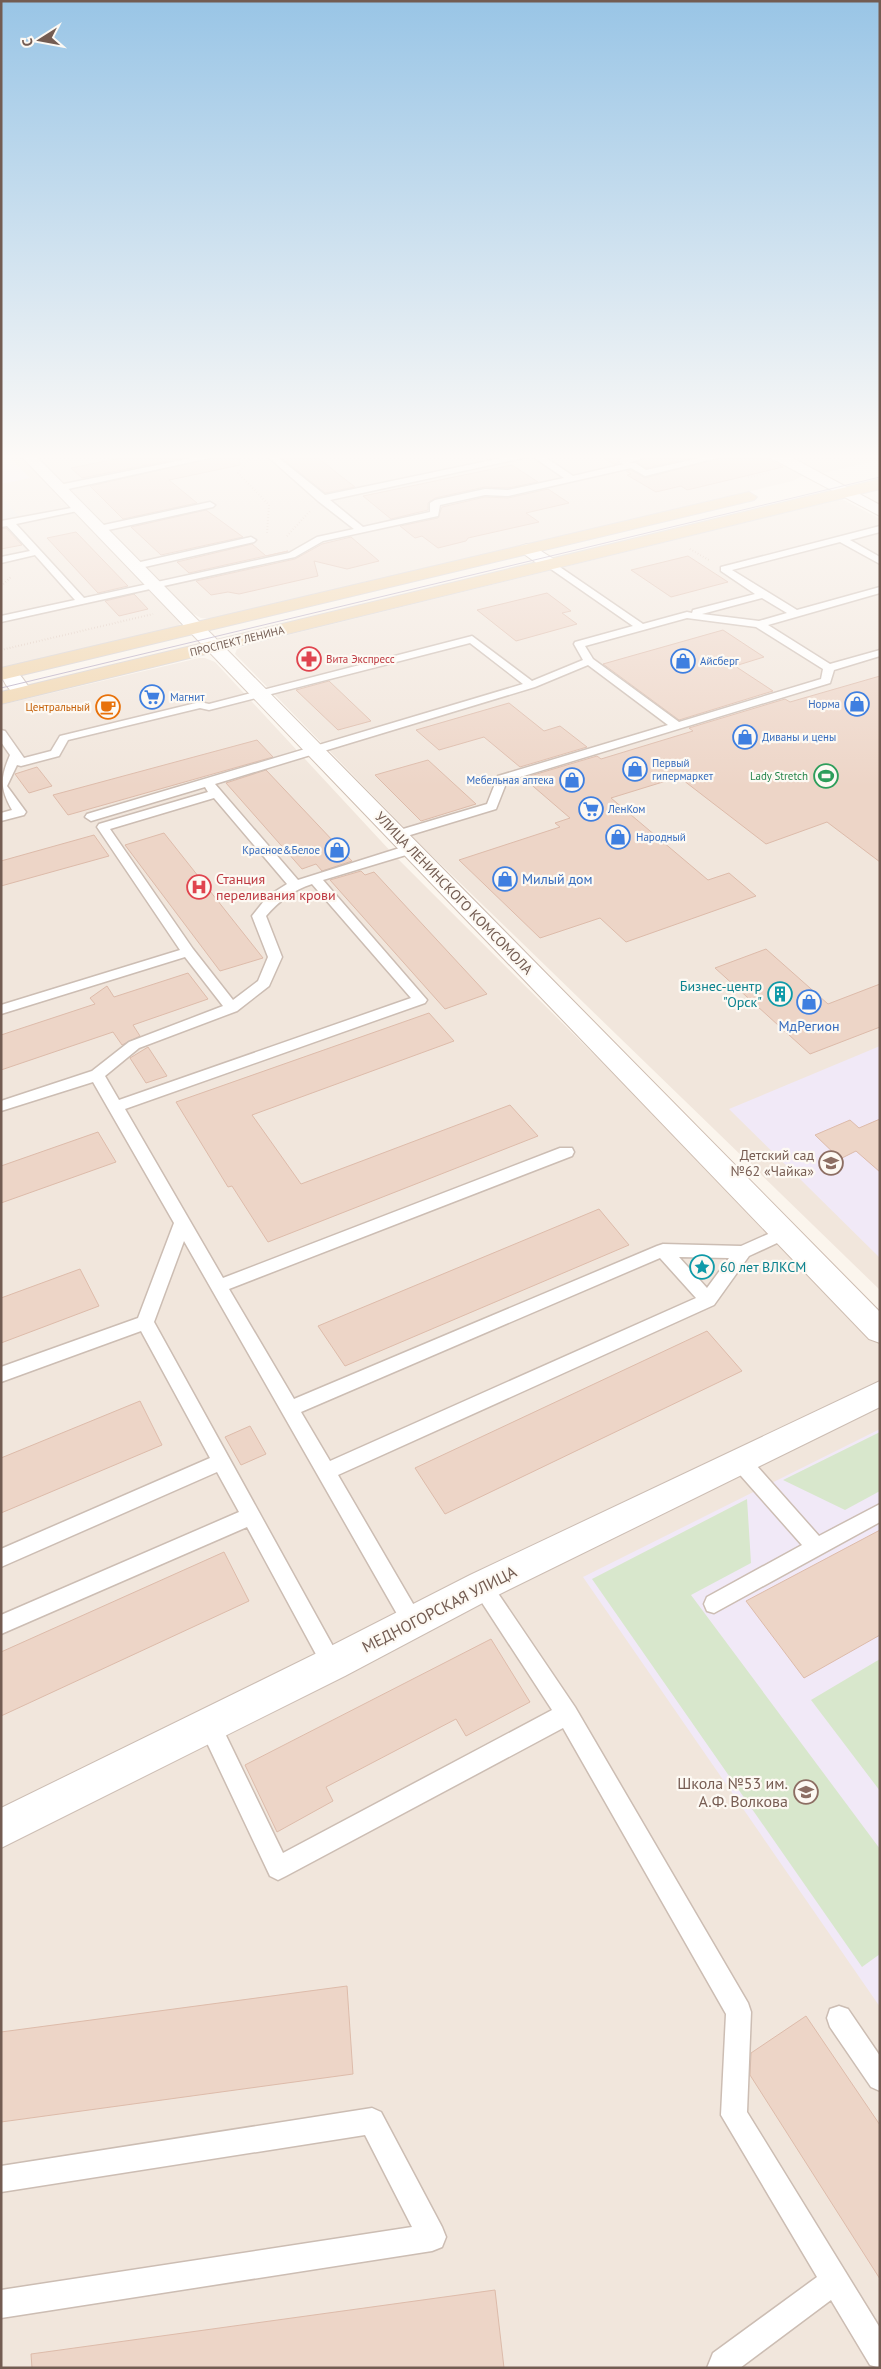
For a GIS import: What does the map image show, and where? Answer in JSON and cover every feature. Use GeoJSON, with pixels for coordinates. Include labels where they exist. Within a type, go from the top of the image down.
{"type":"FeatureCollection","features":[{"type":"Feature","properties":{"kind":"main road","name":"ПРОСПЕКТ ЛЕНИНА"},"geometry":{"type":"LineString","coordinates":[[4,670],[457,566]]}},
{"type":"Feature","properties":{"kind":"main road","name":"ПРОСПЕКТ ЛЕНИНА"},"geometry":{"type":"LineString","coordinates":[[1,698],[549,566]]}},
{"type":"Feature","properties":{"kind":"street","name":"УЛИЦА ЛЕНИНСКОГО КОМСОМОЛА"},"geometry":{"type":"LineString","coordinates":[[136,566],[880,1331]]}},
{"type":"Feature","properties":{"kind":"street"},"geometry":{"type":"LineString","coordinates":[[4,670],[23,692]]}},
{"type":"Feature","properties":{"kind":"street","name":"МЕДНОГОРСКАЯ УЛИЦА"},"geometry":{"type":"LineString","coordinates":[[1,1829],[210,1726],[482,1586],[880,1393]]}},
{"type":"Feature","properties":{"kind":"lane"},"geometry":{"type":"LineString","coordinates":[[49,566],[81,600]]}},
{"type":"Feature","properties":{"kind":"lane"},"geometry":{"type":"LineString","coordinates":[[1,618],[245,566]]}},
{"type":"Feature","properties":{"kind":"lane"},"geometry":{"type":"LineString","coordinates":[[552,566],[641,627]]}},
{"type":"Feature","properties":{"kind":"lane"},"geometry":{"type":"LineString","coordinates":[[724,569],[738,566]]}},
{"type":"Feature","properties":{"kind":"lane"},"geometry":{"type":"LineString","coordinates":[[724,569],[796,614]]}},
{"type":"Feature","properties":{"kind":"lane"},"geometry":{"type":"LineString","coordinates":[[687,614],[759,624],[880,590]]}},
{"type":"Feature","properties":{"kind":"lane"},"geometry":{"type":"LineString","coordinates":[[677,726],[589,661],[579,644],[763,594]]}},
{"type":"Feature","properties":{"kind":"lane"},"geometry":{"type":"LineString","coordinates":[[759,624],[829,668],[880,653]]}},
{"type":"Feature","properties":{"kind":"lane"},"geometry":{"type":"LineString","coordinates":[[1,733],[21,762],[54,752],[64,738],[200,705],[209,706],[260,694],[472,639],[530,684]]}},
{"type":"Feature","properties":{"kind":"lane"},"geometry":{"type":"LineString","coordinates":[[232,1008],[188,952],[144,890],[103,827],[315,751],[530,684],[589,661]]}},
{"type":"Feature","properties":{"kind":"lane"},"geometry":{"type":"LineString","coordinates":[[1,1106],[97,1075],[134,1045],[232,1008],[264,983],[275,957],[259,916],[273,899],[295,885],[315,879],[492,806],[502,779],[826,681],[829,668]]}},
{"type":"Feature","properties":{"kind":"lane"},"geometry":{"type":"LineString","coordinates":[[1,759],[16,755]]}},
{"type":"Feature","properties":{"kind":"lane"},"geometry":{"type":"LineString","coordinates":[[1,817],[20,812],[1,786],[16,755]]}},
{"type":"Feature","properties":{"kind":"lane"},"geometry":{"type":"LineString","coordinates":[[91,817],[212,788]]}},
{"type":"Feature","properties":{"kind":"lane"},"geometry":{"type":"LineString","coordinates":[[212,788],[295,885]]}},
{"type":"Feature","properties":{"kind":"lane"},"geometry":{"type":"LineString","coordinates":[[115,1107],[420,1000],[315,879]]}},
{"type":"Feature","properties":{"kind":"lane"},"geometry":{"type":"LineString","coordinates":[[1,1010],[188,952]]}},
{"type":"Feature","properties":{"kind":"lane"},"geometry":{"type":"LineString","coordinates":[[97,1075],[412,1621]]}},
{"type":"Feature","properties":{"kind":"lane"},"geometry":{"type":"LineString","coordinates":[[219,1286],[566,1152]]}},
{"type":"Feature","properties":{"kind":"lane"},"geometry":{"type":"LineString","coordinates":[[1,1375],[145,1322],[182,1224]]}},
{"type":"Feature","properties":{"kind":"lane"},"geometry":{"type":"LineString","coordinates":[[290,1409],[663,1250],[743,1252],[784,1233]]}},
{"type":"Feature","properties":{"kind":"lane"},"geometry":{"type":"LineString","coordinates":[[663,1250],[708,1300]]}},
{"type":"Feature","properties":{"kind":"lane"},"geometry":{"type":"LineString","coordinates":[[326,1472],[708,1300],[743,1252]]}},
{"type":"Feature","properties":{"kind":"lane"},"geometry":{"type":"LineString","coordinates":[[145,1322],[332,1664]]}},
{"type":"Feature","properties":{"kind":"lane"},"geometry":{"type":"LineString","coordinates":[[1,1558],[221,1462]]}},
{"type":"Feature","properties":{"kind":"lane"},"geometry":{"type":"LineString","coordinates":[[741,1462],[816,1547]]}},
{"type":"Feature","properties":{"kind":"lane"},"geometry":{"type":"LineString","coordinates":[[714,1604],[880,1512]]}},
{"type":"Feature","properties":{"kind":"lane"},"geometry":{"type":"LineString","coordinates":[[1,1626],[250,1516]]}},
{"type":"Feature","properties":{"kind":"lane"},"geometry":{"type":"LineString","coordinates":[[482,1586],[567,1714],[739,2012],[734,2114],[879,2353]]}},
{"type":"Feature","properties":{"kind":"lane"},"geometry":{"type":"LineString","coordinates":[[210,1726],[278,1868],[567,1714]]}},
{"type":"Feature","properties":{"kind":"lane"},"geometry":{"type":"LineString","coordinates":[[839,2018],[880,2078]]}},
{"type":"Feature","properties":{"kind":"lane"},"geometry":{"type":"LineString","coordinates":[[1,2178],[372,2122],[432,2237],[1,2304]]}},
{"type":"Feature","properties":{"kind":"lane"},"geometry":{"type":"LineString","coordinates":[[721,2368],[722,2364],[835,2280]]}},
{"type":"Feature","properties":{"kind":"path"},"geometry":{"type":"LineString","coordinates":[[718,566],[724,569]]}},
{"type":"Feature","properties":{"kind":"shaded area"},"geometry":{"type":"Polygon","coordinates":[[[1,566],[130,566],[177,613],[180,624],[176,628],[1,669],[1,566]]]}},
{"type":"Feature","properties":{"kind":"shaded area"},"geometry":{"type":"Polygon","coordinates":[[[145,566],[437,566],[212,619],[201,618],[192,613],[145,566]]]}},
{"type":"Feature","properties":{"kind":"shaded area"},"geometry":{"type":"Polygon","coordinates":[[[571,566],[880,566],[880,1290],[422,846],[235,654],[237,649],[571,566]]]}},
{"type":"Feature","properties":{"kind":"shaded area"},"geometry":{"type":"Polygon","coordinates":[[[199,658],[215,662],[394,855],[880,1340],[880,2368],[1,2368],[1,705],[199,658]]]}},
{"type":"Feature","properties":{"kind":"shaded area","name":"Детский сад №62 «Чайка»"},"geometry":{"type":"Polygon","coordinates":[[[880,1046],[880,1258],[729,1109],[880,1046]]]}},
{"type":"Feature","properties":{"kind":"shaded area","name":"Школа №53 им. А.Ф. Волкова"},"geometry":{"type":"Polygon","coordinates":[[[880,1429],[880,2007],[583,1577],[880,1429]]]}},
{"type":"Feature","properties":{"kind":"green space"},"geometry":{"type":"Polygon","coordinates":[[[880,1432],[880,1491],[845,1510],[783,1480],[880,1432]]]}},
{"type":"Feature","properties":{"kind":"green space"},"geometry":{"type":"Polygon","coordinates":[[[747,1499],[751,1563],[691,1595],[880,1849],[880,1954],[862,1967],[592,1579],[747,1499]]]}},
{"type":"Feature","properties":{"kind":"green space"},"geometry":{"type":"Polygon","coordinates":[[[880,1659],[880,1791],[811,1700],[880,1659]]]}},
{"type":"Feature","properties":{"kind":"building"},"geometry":{"type":"Polygon","coordinates":[[[73,566],[108,566],[128,586],[98,593],[73,566]]]}},
{"type":"Feature","properties":{"kind":"building"},"geometry":{"type":"Polygon","coordinates":[[[181,566],[223,566],[189,573],[181,566]]]}},
{"type":"Feature","properties":{"kind":"building"},"geometry":{"type":"Polygon","coordinates":[[[266,566],[315,566],[318,576],[239,594],[228,592],[211,595],[196,581],[266,566]]]}},
{"type":"Feature","properties":{"kind":"building"},"geometry":{"type":"Polygon","coordinates":[[[333,566],[361,566],[347,569],[333,566]]]}},
{"type":"Feature","properties":{"kind":"building"},"geometry":{"type":"Polygon","coordinates":[[[649,566],[703,566],[728,582],[671,597],[631,570],[649,566]]]}},
{"type":"Feature","properties":{"kind":"building"},"geometry":{"type":"Polygon","coordinates":[[[547,593],[571,611],[562,613],[577,624],[516,641],[477,610],[547,593]]]}},
{"type":"Feature","properties":{"kind":"building"},"geometry":{"type":"Polygon","coordinates":[[[134,594],[148,609],[119,616],[105,601],[134,594]]]}},
{"type":"Feature","properties":{"kind":"building"},"geometry":{"type":"Polygon","coordinates":[[[723,630],[764,657],[735,666],[773,691],[679,720],[603,664],[723,630]]]}},
{"type":"Feature","properties":{"kind":"building"},"geometry":{"type":"Polygon","coordinates":[[[880,676],[880,862],[827,822],[766,844],[679,777],[611,798],[708,880],[729,873],[756,896],[626,942],[600,918],[540,938],[459,860],[560,827],[555,823],[570,818],[527,781],[533,779],[530,776],[597,756],[601,759],[693,731],[689,728],[785,699],[790,702],[880,676]]]}},
{"type":"Feature","properties":{"kind":"building"},"geometry":{"type":"Polygon","coordinates":[[[329,681],[371,721],[338,730],[296,690],[329,681]]]}},
{"type":"Feature","properties":{"kind":"building"},"geometry":{"type":"Polygon","coordinates":[[[509,703],[544,731],[560,726],[587,747],[520,767],[484,737],[439,750],[416,730],[509,703]]]}},
{"type":"Feature","properties":{"kind":"building"},"geometry":{"type":"Polygon","coordinates":[[[257,740],[273,757],[68,815],[53,795],[257,740]]]}},
{"type":"Feature","properties":{"kind":"building"},"geometry":{"type":"Polygon","coordinates":[[[428,760],[476,804],[421,821],[375,775],[428,760]]]}},
{"type":"Feature","properties":{"kind":"building"},"geometry":{"type":"Polygon","coordinates":[[[37,767],[52,786],[29,793],[15,774],[37,767]]]}},
{"type":"Feature","properties":{"kind":"building"},"geometry":{"type":"Polygon","coordinates":[[[266,770],[352,861],[322,871],[316,864],[302,869],[226,783],[266,770]]]}},
{"type":"Feature","properties":{"kind":"building"},"geometry":{"type":"Polygon","coordinates":[[[164,833],[263,958],[220,971],[125,845],[164,833]]]}},
{"type":"Feature","properties":{"kind":"building"},"geometry":{"type":"Polygon","coordinates":[[[94,835],[109,856],[1,886],[1,861],[94,835]]]}},
{"type":"Feature","properties":{"kind":"building"},"geometry":{"type":"Polygon","coordinates":[[[361,871],[365,875],[374,872],[487,994],[445,1009],[330,880],[361,871]]]}},
{"type":"Feature","properties":{"kind":"building","name":"Бизнес-центр \"Орск\""},"geometry":{"type":"Polygon","coordinates":[[[766,949],[828,1004],[880,984],[880,1027],[810,1054],[715,968],[766,949]]]}},
{"type":"Feature","properties":{"kind":"building"},"geometry":{"type":"Polygon","coordinates":[[[188,973],[208,999],[133,1025],[140,1036],[122,1045],[113,1032],[1,1070],[1,1035],[95,1004],[90,998],[107,986],[114,997],[188,973]]]}},
{"type":"Feature","properties":{"kind":"building"},"geometry":{"type":"Polygon","coordinates":[[[429,1013],[454,1041],[252,1115],[301,1184],[510,1105],[538,1136],[268,1242],[232,1186],[228,1187],[176,1102],[429,1013]]]}},
{"type":"Feature","properties":{"kind":"building"},"geometry":{"type":"Polygon","coordinates":[[[148,1047],[167,1076],[146,1083],[130,1058],[148,1047]]]}},
{"type":"Feature","properties":{"kind":"building"},"geometry":{"type":"Polygon","coordinates":[[[880,1119],[880,1172],[856,1151],[840,1159],[815,1135],[850,1120],[859,1128],[880,1119]]]}},
{"type":"Feature","properties":{"kind":"building"},"geometry":{"type":"Polygon","coordinates":[[[98,1132],[116,1162],[1,1203],[1,1166],[98,1132]]]}},
{"type":"Feature","properties":{"kind":"building"},"geometry":{"type":"Polygon","coordinates":[[[599,1209],[629,1245],[345,1366],[318,1326],[599,1209]]]}},
{"type":"Feature","properties":{"kind":"building"},"geometry":{"type":"Polygon","coordinates":[[[80,1269],[99,1306],[1,1343],[1,1298],[80,1269]]]}},
{"type":"Feature","properties":{"kind":"building"},"geometry":{"type":"Polygon","coordinates":[[[707,1331],[742,1371],[445,1514],[415,1468],[707,1331]]]}},
{"type":"Feature","properties":{"kind":"building"},"geometry":{"type":"Polygon","coordinates":[[[140,1401],[162,1445],[1,1513],[1,1458],[140,1401]]]}},
{"type":"Feature","properties":{"kind":"building"},"geometry":{"type":"Polygon","coordinates":[[[250,1426],[266,1454],[241,1465],[225,1437],[250,1426]]]}},
{"type":"Feature","properties":{"kind":"building"},"geometry":{"type":"Polygon","coordinates":[[[880,1530],[880,1635],[804,1678],[746,1601],[880,1530]]]}},
{"type":"Feature","properties":{"kind":"building"},"geometry":{"type":"Polygon","coordinates":[[[224,1552],[249,1601],[1,1716],[1,1652],[224,1552]]]}},
{"type":"Feature","properties":{"kind":"building"},"geometry":{"type":"Polygon","coordinates":[[[491,1639],[530,1702],[466,1736],[456,1719],[326,1787],[333,1801],[277,1832],[245,1765],[491,1639]]]}},
{"type":"Feature","properties":{"kind":"building"},"geometry":{"type":"Polygon","coordinates":[[[347,1986],[353,2074],[1,2122],[1,2032],[347,1986]]]}},
{"type":"Feature","properties":{"kind":"building"},"geometry":{"type":"Polygon","coordinates":[[[806,2016],[880,2125],[880,2279],[750,2075],[751,2053],[806,2016]]]}},
{"type":"Feature","properties":{"kind":"building"},"geometry":{"type":"Polygon","coordinates":[[[495,2290],[504,2368],[32,2368],[31,2354],[495,2290]]]}},
{"type":"Feature","properties":{"kind":"tram line"},"geometry":{"type":"LineString","coordinates":[[1,688],[511,566]]}},
{"type":"Feature","properties":{"kind":"place","name":"Вита Экспресс"},"geometry":{"type":"Point","coordinates":[309,659]}},
{"type":"Feature","properties":{"kind":"place","name":"Айсберг"},"geometry":{"type":"Point","coordinates":[683,661]}},
{"type":"Feature","properties":{"kind":"place","name":"Магнит"},"geometry":{"type":"Point","coordinates":[152,697]}},
{"type":"Feature","properties":{"kind":"place","name":"Норма"},"geometry":{"type":"Point","coordinates":[857,704]}},
{"type":"Feature","properties":{"kind":"place","name":"Центральный"},"geometry":{"type":"Point","coordinates":[108,707]}},
{"type":"Feature","properties":{"kind":"place","name":"Диваны и цены"},"geometry":{"type":"Point","coordinates":[745,737]}},
{"type":"Feature","properties":{"kind":"place","name":"Первый гипермаркет"},"geometry":{"type":"Point","coordinates":[635,769]}},
{"type":"Feature","properties":{"kind":"place","name":"Lady Stretch"},"geometry":{"type":"Point","coordinates":[826,776]}},
{"type":"Feature","properties":{"kind":"place","name":"Мебельная аптека"},"geometry":{"type":"Point","coordinates":[572,780]}},
{"type":"Feature","properties":{"kind":"place","name":"ЛенКом"},"geometry":{"type":"Point","coordinates":[591,809]}},
{"type":"Feature","properties":{"kind":"place","name":"Народный"},"geometry":{"type":"Point","coordinates":[618,837]}},
{"type":"Feature","properties":{"kind":"place","name":"Красное&Белое"},"geometry":{"type":"Point","coordinates":[337,850]}},
{"type":"Feature","properties":{"kind":"place","name":"Милый дом"},"geometry":{"type":"Point","coordinates":[505,879]}},
{"type":"Feature","properties":{"kind":"place","name":"Станция переливания крови"},"geometry":{"type":"Point","coordinates":[199,887]}},
{"type":"Feature","properties":{"kind":"place","name":"Бизнес-центр \"Орск\""},"geometry":{"type":"Point","coordinates":[780,994]}},
{"type":"Feature","properties":{"kind":"place","name":"МдРегион"},"geometry":{"type":"Point","coordinates":[809,1002]}},
{"type":"Feature","properties":{"kind":"place","name":"Детский сад №62 «Чайка»"},"geometry":{"type":"Point","coordinates":[831,1163]}},
{"type":"Feature","properties":{"kind":"place","name":"60 лет ВЛКСМ"},"geometry":{"type":"Point","coordinates":[702,1267]}},
{"type":"Feature","properties":{"kind":"place","name":"Школа №53 им. А.Ф. Волкова"},"geometry":{"type":"Point","coordinates":[806,1792]}}]}
